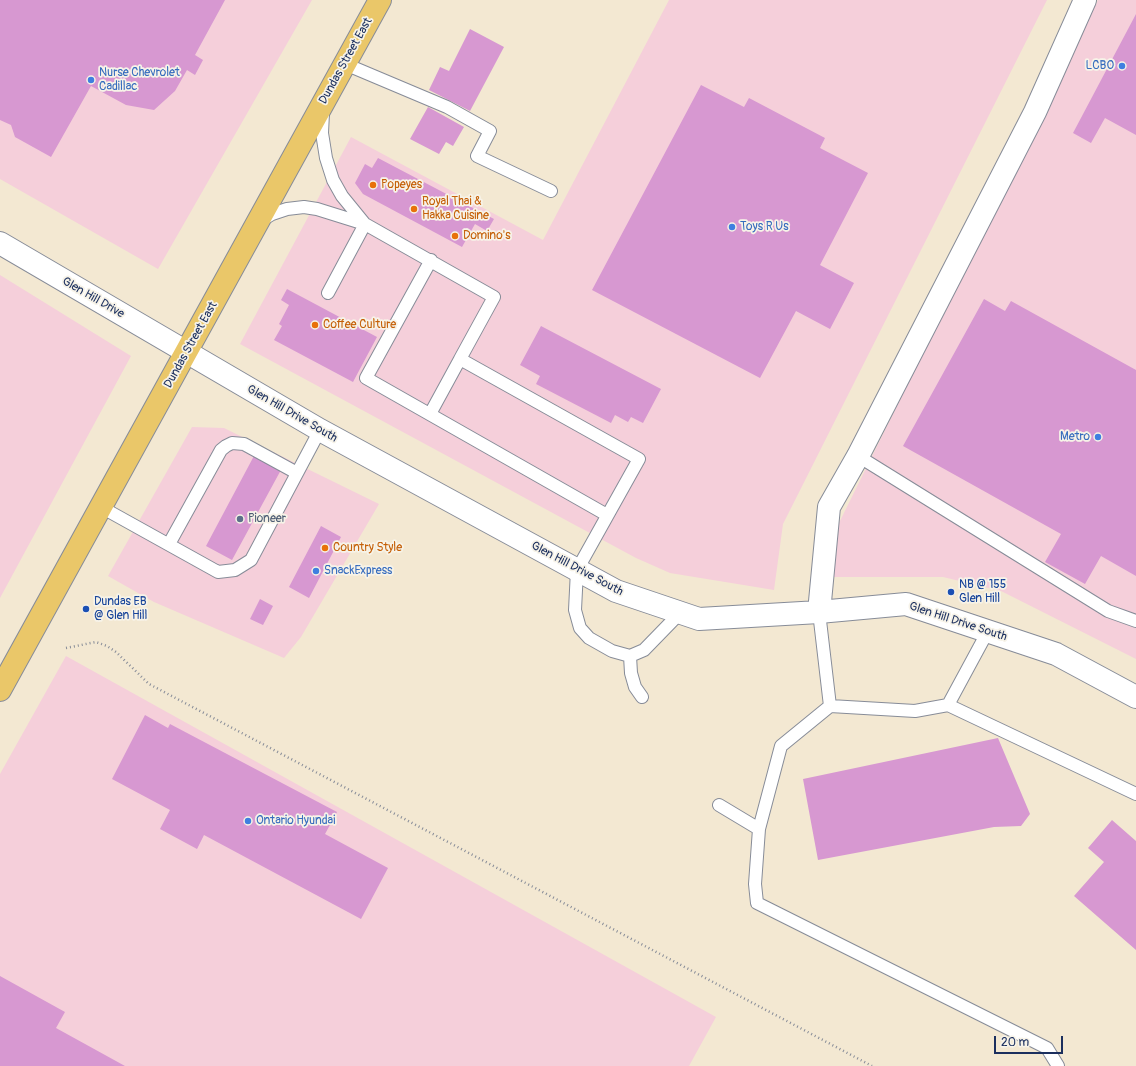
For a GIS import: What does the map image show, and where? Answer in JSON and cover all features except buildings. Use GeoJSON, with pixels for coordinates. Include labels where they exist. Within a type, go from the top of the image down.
{"type":"FeatureCollection","features":[{"type":"Feature","properties":{"kind":"main road","name":"Dundas Street East"},"geometry":{"type":"LineString","coordinates":[[0,690],[187,353],[380,0]]}},
{"type":"Feature","properties":{"kind":"street"},"geometry":{"type":"LineString","coordinates":[[818,612],[829,508],[858,456],[1035,112],[1085,0]]}},
{"type":"Feature","properties":{"kind":"street","name":"Glen Hill Drive"},"geometry":{"type":"LineString","coordinates":[[0,243],[187,353]]}},
{"type":"Feature","properties":{"kind":"street","name":"Glen Hill Drive South"},"geometry":{"type":"LineString","coordinates":[[187,353],[320,430],[616,591],[699,619],[818,612],[906,604],[1056,654],[1136,697]]}},
{"type":"Feature","properties":{"kind":"lane"},"geometry":{"type":"LineString","coordinates":[[345,64],[447,107],[490,131],[478,156],[551,191]]}},
{"type":"Feature","properties":{"kind":"lane"},"geometry":{"type":"LineString","coordinates":[[324,102],[322,133],[326,158],[333,180],[342,196],[365,224]]}},
{"type":"Feature","properties":{"kind":"lane"},"geometry":{"type":"LineString","coordinates":[[257,224],[272,214],[287,209],[304,208],[321,210],[365,224],[494,297],[430,414]]}},
{"type":"Feature","properties":{"kind":"lane"},"geometry":{"type":"LineString","coordinates":[[328,293],[365,224]]}},
{"type":"Feature","properties":{"kind":"lane"},"geometry":{"type":"LineString","coordinates":[[431,260],[366,378],[607,515]]}},
{"type":"Feature","properties":{"kind":"lane"},"geometry":{"type":"LineString","coordinates":[[460,359],[639,459],[577,570],[575,610],[580,628],[590,638],[612,651],[630,656],[644,650],[680,613]]}},
{"type":"Feature","properties":{"kind":"lane"},"geometry":{"type":"LineString","coordinates":[[101,507],[218,572],[235,570],[251,560],[320,430]]}},
{"type":"Feature","properties":{"kind":"lane"},"geometry":{"type":"LineString","coordinates":[[169,544],[221,450],[226,446],[232,444],[244,444],[298,473]]}},
{"type":"Feature","properties":{"kind":"lane"},"geometry":{"type":"LineString","coordinates":[[858,456],[1108,611],[1136,621]]}},
{"type":"Feature","properties":{"kind":"lane"},"geometry":{"type":"LineString","coordinates":[[818,612],[830,706]]}},
{"type":"Feature","properties":{"kind":"lane"},"geometry":{"type":"LineString","coordinates":[[948,705],[988,631]]}},
{"type":"Feature","properties":{"kind":"lane"},"geometry":{"type":"LineString","coordinates":[[630,656],[634,687],[642,697]]}},
{"type":"Feature","properties":{"kind":"lane"},"geometry":{"type":"LineString","coordinates":[[1058,1066],[1047,1048],[757,902],[755,884],[759,829],[781,746],[830,706],[915,711],[948,705],[1136,794]]}},
{"type":"Feature","properties":{"kind":"lane"},"geometry":{"type":"LineString","coordinates":[[719,805],[759,829]]}},
{"type":"Feature","properties":{"kind":"path"},"geometry":{"type":"LineString","coordinates":[[66,648],[96,642],[107,646],[116,652],[149,684],[872,1066]]}},
{"type":"Feature","properties":{"kind":"shaded area"},"geometry":{"type":"Polygon","coordinates":[[[0,0],[312,0],[158,269],[0,179],[0,0]]]}},
{"type":"Feature","properties":{"kind":"shaded area"},"geometry":{"type":"Polygon","coordinates":[[[669,0],[1047,0],[783,524],[774,590],[670,573],[636,558],[240,344],[351,137],[543,240],[669,0]]]}},
{"type":"Feature","properties":{"kind":"shaded area"},"geometry":{"type":"Polygon","coordinates":[[[1098,0],[1136,0],[1136,659],[1001,591],[943,577],[827,577],[837,527],[1098,0]]]}},
{"type":"Feature","properties":{"kind":"shaded area"},"geometry":{"type":"Polygon","coordinates":[[[0,275],[131,356],[0,598],[0,275]]]}},
{"type":"Feature","properties":{"kind":"shaded area"},"geometry":{"type":"Polygon","coordinates":[[[192,427],[224,428],[379,504],[301,637],[284,658],[154,602],[108,576],[192,427]]]}},
{"type":"Feature","properties":{"kind":"shaded area"},"geometry":{"type":"Polygon","coordinates":[[[66,656],[716,1017],[689,1066],[0,1066],[0,774],[66,656]]]}},
{"type":"Feature","properties":{"kind":"place","name":"LCBO"},"geometry":{"type":"Point","coordinates":[1122,66]}},
{"type":"Feature","properties":{"kind":"place","name":"Nurse Chevrolet Cadillac"},"geometry":{"type":"Point","coordinates":[91,80]}},
{"type":"Feature","properties":{"kind":"place","name":"Popeyes"},"geometry":{"type":"Point","coordinates":[373,185]}},
{"type":"Feature","properties":{"kind":"place","name":"Royal Thai & Hakka Cuisine"},"geometry":{"type":"Point","coordinates":[414,209]}},
{"type":"Feature","properties":{"kind":"place","name":"Toys R Us"},"geometry":{"type":"Point","coordinates":[732,227]}},
{"type":"Feature","properties":{"kind":"place","name":"Domino's"},"geometry":{"type":"Point","coordinates":[455,236]}},
{"type":"Feature","properties":{"kind":"place","name":"Coffee Culture"},"geometry":{"type":"Point","coordinates":[315,325]}},
{"type":"Feature","properties":{"kind":"place","name":"Metro"},"geometry":{"type":"Point","coordinates":[1098,437]}},
{"type":"Feature","properties":{"kind":"place","name":"Pioneer"},"geometry":{"type":"Point","coordinates":[240,519]}},
{"type":"Feature","properties":{"kind":"place","name":"Country Style"},"geometry":{"type":"Point","coordinates":[325,548]}},
{"type":"Feature","properties":{"kind":"place","name":"SnackExpress"},"geometry":{"type":"Point","coordinates":[316,571]}},
{"type":"Feature","properties":{"kind":"place","name":"NB @ 155 Glen Hill"},"geometry":{"type":"Point","coordinates":[951,592]}},
{"type":"Feature","properties":{"kind":"place","name":"Dundas EB @ Glen Hill"},"geometry":{"type":"Point","coordinates":[86,609]}},
{"type":"Feature","properties":{"kind":"place","name":"Ontario Hyundai"},"geometry":{"type":"Point","coordinates":[248,821]}}]}
